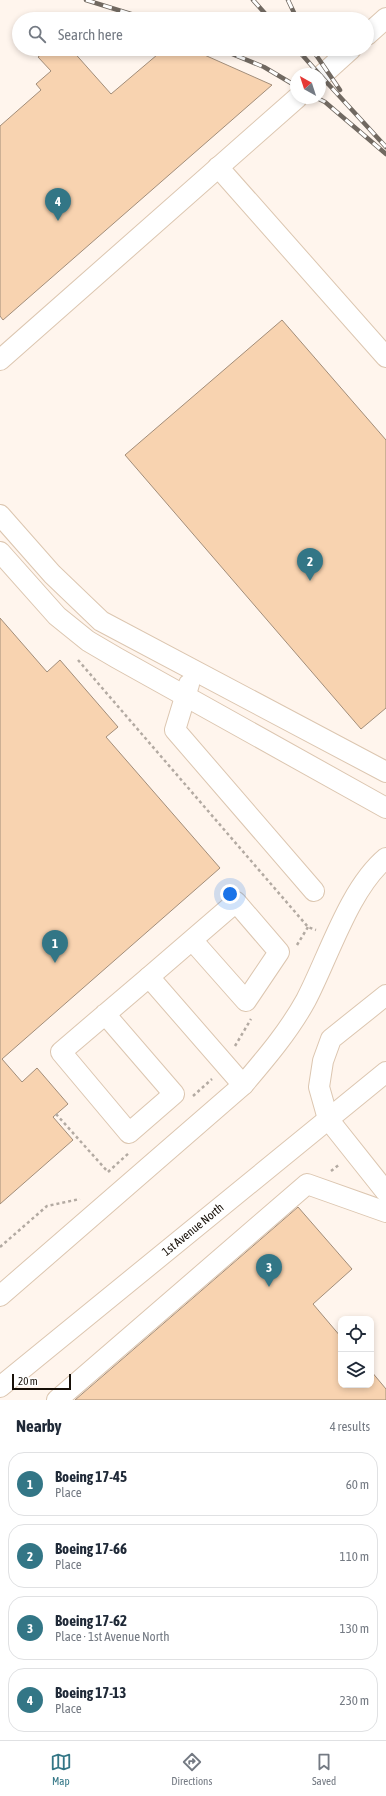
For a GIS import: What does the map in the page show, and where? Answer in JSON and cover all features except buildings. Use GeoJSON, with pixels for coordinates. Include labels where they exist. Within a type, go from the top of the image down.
{"type":"FeatureCollection","features":[{"type":"Feature","properties":{"kind":"street"},"geometry":{"type":"LineString","coordinates":[[374,29],[386,18]]}},
{"type":"Feature","properties":{"kind":"street"},"geometry":{"type":"LineString","coordinates":[[326,72],[343,56]]}},
{"type":"Feature","properties":{"kind":"street"},"geometry":{"type":"LineString","coordinates":[[0,360],[290,104]]}},
{"type":"Feature","properties":{"kind":"street"},"geometry":{"type":"LineString","coordinates":[[218,167],[386,357]]}},
{"type":"Feature","properties":{"kind":"street"},"geometry":{"type":"LineString","coordinates":[[0,515],[52,574],[100,621],[386,772]]}},
{"type":"Feature","properties":{"kind":"street"},"geometry":{"type":"LineString","coordinates":[[0,552],[57,616],[88,641],[386,808]]}},
{"type":"Feature","properties":{"kind":"street"},"geometry":{"type":"LineString","coordinates":[[193,670],[175,730],[314,891]]}},
{"type":"Feature","properties":{"kind":"street"},"geometry":{"type":"LineString","coordinates":[[0,1296],[243,1085],[274,1048],[305,1000],[363,883],[386,858]]}},
{"type":"Feature","properties":{"kind":"street"},"geometry":{"type":"LineString","coordinates":[[105,1014],[174,1094],[129,1133],[61,1052],[105,1014],[149,977],[236,902],[279,952],[246,1001],[192,940]]}},
{"type":"Feature","properties":{"kind":"street"},"geometry":{"type":"LineString","coordinates":[[149,977],[243,1085]]}},
{"type":"Feature","properties":{"kind":"street"},"geometry":{"type":"LineString","coordinates":[[386,994],[331,1039],[323,1060],[319,1087],[328,1119],[386,1192]]}},
{"type":"Feature","properties":{"kind":"street","name":"1st Avenue North"},"geometry":{"type":"LineString","coordinates":[[0,1386],[386,1072]]}},
{"type":"Feature","properties":{"kind":"street"},"geometry":{"type":"LineString","coordinates":[[57,1400],[307,1184],[386,1212]]}},
{"type":"Feature","properties":{"kind":"path"},"geometry":{"type":"LineString","coordinates":[[74,654],[308,927],[335,939]]}},
{"type":"Feature","properties":{"kind":"path"},"geometry":{"type":"LineString","coordinates":[[56,1114],[123,1189]]}},
{"type":"Feature","properties":{"kind":"path"},"geometry":{"type":"LineString","coordinates":[[0,1247],[47,1206],[82,1199]]}},
{"type":"Feature","properties":{"kind":"railway"},"geometry":{"type":"LineString","coordinates":[[86,0],[125,12]]}},
{"type":"Feature","properties":{"kind":"railway"},"geometry":{"type":"LineString","coordinates":[[253,0],[264,12]]}},
{"type":"Feature","properties":{"kind":"railway"},"geometry":{"type":"LineString","coordinates":[[288,0],[294,12]]}},
{"type":"Feature","properties":{"kind":"railway"},"geometry":{"type":"LineString","coordinates":[[237,56],[264,67],[290,82]]}},
{"type":"Feature","properties":{"kind":"railway"},"geometry":{"type":"LineString","coordinates":[[303,56],[314,68]]}},
{"type":"Feature","properties":{"kind":"railway"},"geometry":{"type":"LineString","coordinates":[[317,56],[340,90]]}},
{"type":"Feature","properties":{"kind":"railway"},"geometry":{"type":"LineString","coordinates":[[326,82],[386,147]]}},
{"type":"Feature","properties":{"kind":"railway"},"geometry":{"type":"LineString","coordinates":[[326,103],[386,154]]}},
{"type":"Feature","properties":{"kind":"place","name":"Boeing 17-13"},"geometry":{"type":"Point","coordinates":[58,221]}},
{"type":"Feature","properties":{"kind":"place","name":"Boeing 17-66"},"geometry":{"type":"Point","coordinates":[310,581]}},
{"type":"Feature","properties":{"kind":"place","name":"Boeing 17-45"},"geometry":{"type":"Point","coordinates":[55,963]}},
{"type":"Feature","properties":{"kind":"place","name":"Boeing 17-62"},"geometry":{"type":"Point","coordinates":[269,1287]}}]}
